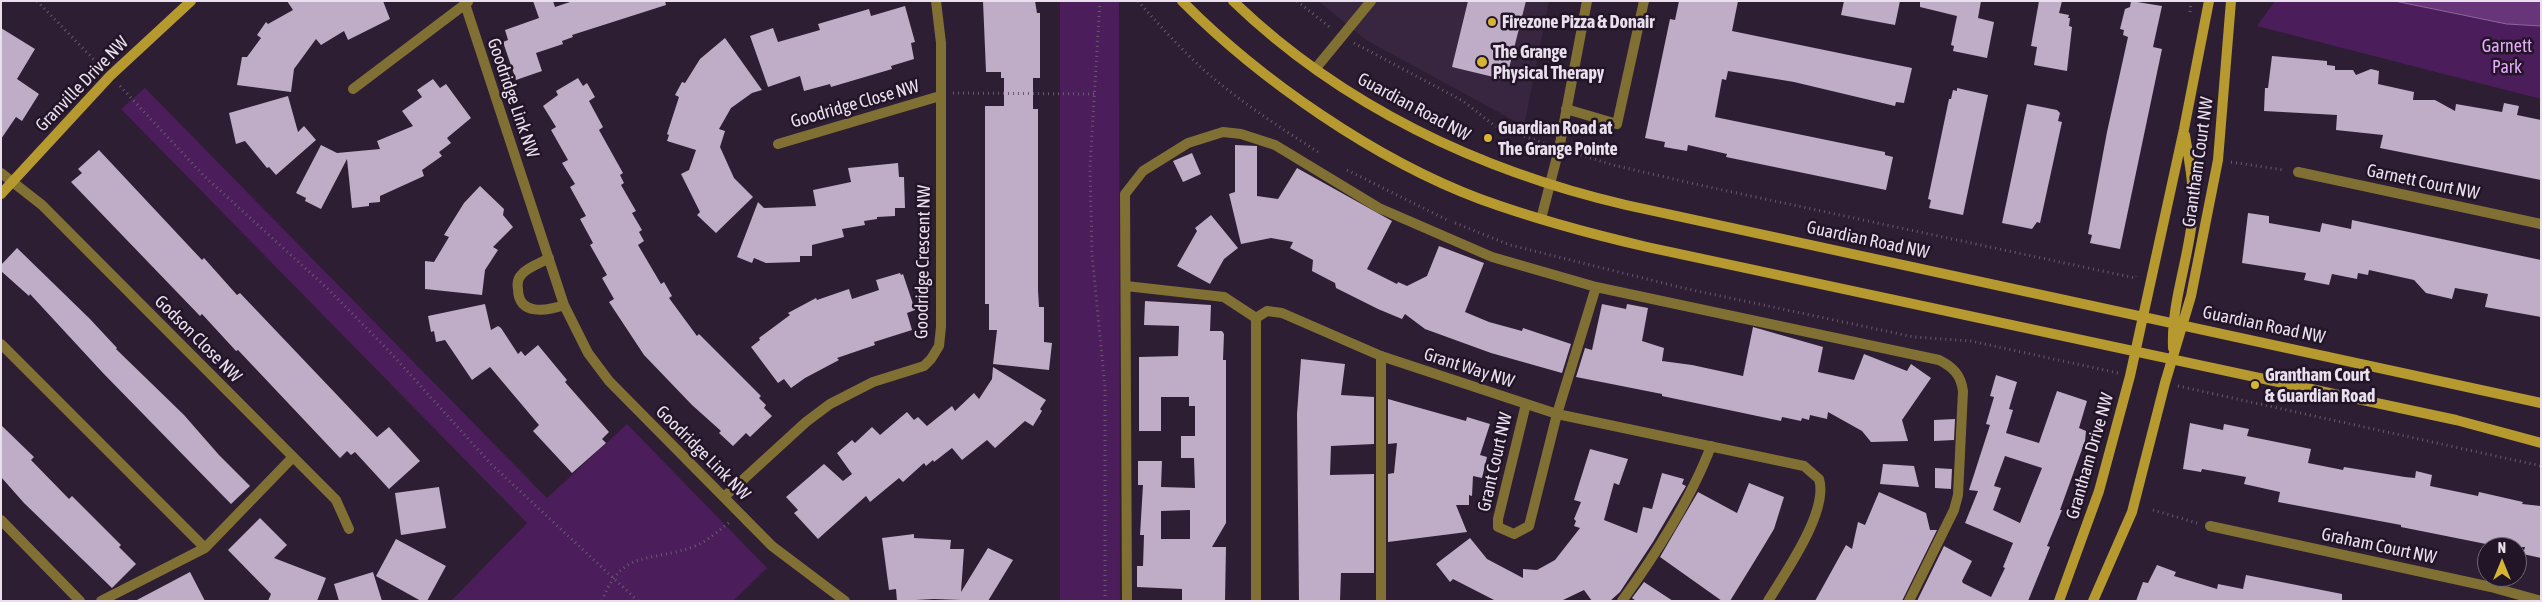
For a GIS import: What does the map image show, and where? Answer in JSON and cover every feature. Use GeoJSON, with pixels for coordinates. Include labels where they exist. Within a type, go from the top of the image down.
{"type":"FeatureCollection","features":[{"type":"Feature","properties":{"kind":"main road","name":"Granville Drive NW"},"geometry":{"type":"LineString","coordinates":[[1,194],[110,76],[191,1]]}},
{"type":"Feature","properties":{"kind":"main road"},"geometry":{"type":"LineString","coordinates":[[1182,1],[1264,74],[1344,129],[1401,161],[1479,198],[1541,219],[1648,247],[2456,420],[2541,443]]}},
{"type":"Feature","properties":{"kind":"main road","name":"Guardian Road NW"},"geometry":{"type":"LineString","coordinates":[[1233,1],[1266,31],[1354,95],[1425,136],[1482,161],[1551,186],[1626,205],[2541,403]]}},
{"type":"Feature","properties":{"kind":"main road","name":"Grantham Court NW"},"geometry":{"type":"LineString","coordinates":[[2143,317],[2184,129],[2209,1]]}},
{"type":"Feature","properties":{"kind":"main road","name":"Grantham Court NW"},"geometry":{"type":"LineString","coordinates":[[2178,324],[2218,160],[2231,1]]}},
{"type":"Feature","properties":{"kind":"main road"},"geometry":{"type":"LineString","coordinates":[[2093,601],[2132,512],[2165,383],[2174,359],[2192,212],[2192,183],[2184,129]]}},
{"type":"Feature","properties":{"kind":"main road","name":"Grantham Drive NW"},"geometry":{"type":"LineString","coordinates":[[2059,601],[2099,491],[2130,376],[2143,317]]}},
{"type":"Feature","properties":{"kind":"street","name":"Goodridge Crescent NW"},"geometry":{"type":"LineString","coordinates":[[724,497],[806,422],[830,404],[873,382],[918,369],[936,353],[941,327],[940,43],[936,1]]}},
{"type":"Feature","properties":{"kind":"street"},"geometry":{"type":"LineString","coordinates":[[1316,68],[1371,1]]}},
{"type":"Feature","properties":{"kind":"street"},"geometry":{"type":"LineString","coordinates":[[1541,219],[1560,149],[1586,1]]}},
{"type":"Feature","properties":{"kind":"street"},"geometry":{"type":"LineString","coordinates":[[1566,109],[1616,124],[1644,1]]}},
{"type":"Feature","properties":{"kind":"street"},"geometry":{"type":"LineString","coordinates":[[353,88],[464,2]]}},
{"type":"Feature","properties":{"kind":"street","name":"Goodridge Link NW"},"geometry":{"type":"LineString","coordinates":[[464,2],[564,305],[578,336],[608,382],[782,554],[845,601]]}},
{"type":"Feature","properties":{"kind":"street","name":"Goodridge Close NW"},"geometry":{"type":"LineString","coordinates":[[778,144],[940,96]]}},
{"type":"Feature","properties":{"kind":"street"},"geometry":{"type":"LineString","coordinates":[[1127,601],[1125,194],[1143,171],[1188,143],[1223,132],[1241,134],[1275,146],[1379,208],[1492,257],[1596,287],[1920,356],[1949,365],[1961,380],[1963,391],[1958,495],[1954,510],[1909,601]]}},
{"type":"Feature","properties":{"kind":"street","name":"Garnett Court NW"},"geometry":{"type":"LineString","coordinates":[[2298,172],[2541,224]]}},
{"type":"Feature","properties":{"kind":"street","name":"Godson Close NW"},"geometry":{"type":"LineString","coordinates":[[1,173],[42,205],[336,500],[349,529]]}},
{"type":"Feature","properties":{"kind":"street"},"geometry":{"type":"LineString","coordinates":[[550,258],[522,274],[518,279],[518,293],[526,306],[533,309],[551,309],[564,305]]}},
{"type":"Feature","properties":{"kind":"street"},"geometry":{"type":"LineString","coordinates":[[1126,286],[1224,297],[1256,318],[1256,601]]}},
{"type":"Feature","properties":{"kind":"street"},"geometry":{"type":"LineString","coordinates":[[1557,414],[1596,287]]}},
{"type":"Feature","properties":{"kind":"street","name":"Grant Way NW"},"geometry":{"type":"LineString","coordinates":[[1256,318],[1266,311],[1282,313],[1382,356],[1557,414],[1804,466],[1819,479],[1821,495],[1819,506],[1768,601]]}},
{"type":"Feature","properties":{"kind":"street"},"geometry":{"type":"LineString","coordinates":[[1,344],[205,548]]}},
{"type":"Feature","properties":{"kind":"street"},"geometry":{"type":"LineString","coordinates":[[1381,601],[1382,356]]}},
{"type":"Feature","properties":{"kind":"street","name":"Grant Court NW"},"geometry":{"type":"LineString","coordinates":[[1526,404],[1498,519],[1498,527],[1505,532],[1514,534],[1529,526],[1557,414]]}},
{"type":"Feature","properties":{"kind":"street"},"geometry":{"type":"LineString","coordinates":[[1622,601],[1658,546],[1698,478],[1711,446]]}},
{"type":"Feature","properties":{"kind":"street"},"geometry":{"type":"LineString","coordinates":[[101,601],[205,548],[293,457]]}},
{"type":"Feature","properties":{"kind":"street"},"geometry":{"type":"LineString","coordinates":[[1,520],[80,601]]}},
{"type":"Feature","properties":{"kind":"street","name":"Graham Court NW"},"geometry":{"type":"LineString","coordinates":[[2210,526],[2490,587],[2541,601]]}},
{"type":"Feature","properties":{"kind":"path"},"geometry":{"type":"LineString","coordinates":[[37,1],[203,175],[326,287],[390,351],[491,464],[638,601]]}},
{"type":"Feature","properties":{"kind":"path"},"geometry":{"type":"LineString","coordinates":[[1100,1],[1090,168],[1092,254],[1105,388],[1105,601]]}},
{"type":"Feature","properties":{"kind":"path"},"geometry":{"type":"LineString","coordinates":[[1297,1],[1342,37],[1463,101],[1495,126],[1560,149],[1613,165],[1704,186],[2136,278],[2138,268]]}},
{"type":"Feature","properties":{"kind":"path"},"geometry":{"type":"LineString","coordinates":[[2189,20],[2191,1]]}},
{"type":"Feature","properties":{"kind":"path"},"geometry":{"type":"LineString","coordinates":[[940,96],[957,93],[1095,94]]}},
{"type":"Feature","properties":{"kind":"path"},"geometry":{"type":"LineString","coordinates":[[2218,160],[2298,172]]}},
{"type":"Feature","properties":{"kind":"path"},"geometry":{"type":"LineString","coordinates":[[1971,342],[2130,376]]}},
{"type":"Feature","properties":{"kind":"path"},"geometry":{"type":"LineString","coordinates":[[2165,383],[2541,466]]}},
{"type":"Feature","properties":{"kind":"path"},"geometry":{"type":"LineString","coordinates":[[2152,510],[2210,526]]}},
{"type":"Feature","properties":{"kind":"path"},"geometry":{"type":"LineString","coordinates":[[602,601],[613,576],[638,560],[695,546],[708,539],[740,513]]}},
{"type":"Feature","properties":{"kind":"shaded area"},"geometry":{"type":"Polygon","coordinates":[[[1318,1],[1549,1],[1524,126],[1366,40],[1318,1]]]}},
{"type":"Feature","properties":{"kind":"shaded area"},"geometry":{"type":"Polygon","coordinates":[[[2395,1],[2541,1],[2541,26],[2507,24],[2395,1]]]}},
{"type":"Feature","properties":{"kind":"green space"},"geometry":{"type":"Polygon","coordinates":[[[1060,1],[1119,1],[1120,601],[1060,601],[1060,1]]]}},
{"type":"Feature","properties":{"kind":"green space","name":"Garnett Park"},"geometry":{"type":"Polygon","coordinates":[[[2275,1],[2395,1],[2507,24],[2541,26],[2541,99],[2257,26],[2275,1]]]}},
{"type":"Feature","properties":{"kind":"green space"},"geometry":{"type":"Polygon","coordinates":[[[145,88],[547,498],[627,424],[767,568],[733,601],[451,601],[527,523],[121,109],[145,88]]]}},
{"type":"Feature","properties":{"kind":"building"},"geometry":{"type":"Polygon","coordinates":[[[287,1],[383,1],[390,19],[348,40],[344,31],[321,45],[316,39],[294,69],[291,92],[237,85],[242,57],[247,57],[261,38],[257,35],[266,22],[268,24],[293,10],[287,1]]]}},
{"type":"Feature","properties":{"kind":"building"},"geometry":{"type":"Polygon","coordinates":[[[533,1],[553,1],[555,7],[573,1],[665,1],[666,5],[572,35],[573,37],[562,41],[563,44],[536,53],[542,71],[516,80],[503,42],[508,40],[505,30],[539,18],[533,1]]]}},
{"type":"Feature","properties":{"kind":"building"},"geometry":{"type":"Polygon","coordinates":[[[983,1],[1035,1],[1037,13],[1040,13],[1040,78],[1033,78],[1033,109],[1038,109],[1039,307],[1044,307],[1044,342],[1052,343],[1049,370],[993,364],[997,330],[989,330],[989,304],[985,304],[985,106],[1004,106],[1004,78],[1001,78],[1001,72],[986,72],[983,1]]]}},
{"type":"Feature","properties":{"kind":"building"},"geometry":{"type":"Polygon","coordinates":[[[1468,1],[1526,1],[1506,80],[1452,67],[1468,1]]]}},
{"type":"Feature","properties":{"kind":"building"},"geometry":{"type":"Polygon","coordinates":[[[1679,1],[1738,1],[1732,31],[1912,68],[1904,103],[1896,102],[1895,106],[1794,82],[1728,71],[1726,80],[1722,79],[1715,117],[1885,152],[1885,155],[1893,157],[1886,190],[1726,157],[1727,154],[1688,145],[1687,151],[1664,147],[1665,142],[1645,138],[1670,19],[1675,20],[1679,1]]]}},
{"type":"Feature","properties":{"kind":"building"},"geometry":{"type":"Polygon","coordinates":[[[1844,1],[1900,1],[1895,25],[1841,15],[1844,1]]]}},
{"type":"Feature","properties":{"kind":"building"},"geometry":{"type":"Polygon","coordinates":[[[1920,1],[1981,1],[1978,18],[1994,22],[1987,58],[1953,51],[1954,46],[1951,45],[1957,16],[1920,7],[1920,1]]]}},
{"type":"Feature","properties":{"kind":"building"},"geometry":{"type":"Polygon","coordinates":[[[2039,1],[2062,1],[2059,13],[2069,15],[2069,26],[2072,27],[2067,71],[2034,65],[2037,47],[2031,46],[2039,1]]]}},
{"type":"Feature","properties":{"kind":"building"},"geometry":{"type":"Polygon","coordinates":[[[2131,1],[2162,6],[2153,47],[2162,49],[2120,249],[2090,243],[2092,235],[2088,234],[2107,132],[2128,37],[2123,35],[2124,30],[2120,29],[2125,9],[2130,7],[2131,1]]]}},
{"type":"Feature","properties":{"kind":"building"},"geometry":{"type":"Polygon","coordinates":[[[905,6],[915,42],[911,43],[914,59],[891,66],[892,69],[831,87],[830,84],[804,91],[800,76],[768,87],[750,36],[773,28],[778,42],[820,30],[818,24],[869,9],[871,16],[905,6]]]}},
{"type":"Feature","properties":{"kind":"building"},"geometry":{"type":"Polygon","coordinates":[[[1,28],[35,49],[17,79],[39,94],[22,121],[16,117],[1,139],[1,28]]]}},
{"type":"Feature","properties":{"kind":"building"},"geometry":{"type":"Polygon","coordinates":[[[725,38],[762,90],[752,93],[731,108],[719,129],[725,131],[720,147],[734,178],[753,197],[716,233],[697,215],[700,212],[681,174],[689,170],[696,150],[667,141],[669,135],[667,134],[679,97],[675,95],[682,82],[685,83],[700,59],[725,38]]]}},
{"type":"Feature","properties":{"kind":"building"},"geometry":{"type":"Polygon","coordinates":[[[2272,56],[2327,61],[2327,65],[2335,66],[2335,70],[2353,70],[2356,75],[2371,69],[2379,71],[2378,84],[2414,92],[2413,100],[2435,100],[2455,111],[2456,104],[2502,112],[2504,103],[2519,106],[2517,115],[2541,120],[2541,180],[2380,148],[2383,135],[2336,130],[2337,115],[2264,111],[2265,88],[2268,88],[2272,56]]]}},
{"type":"Feature","properties":{"kind":"building"},"geometry":{"type":"Polygon","coordinates":[[[578,78],[583,86],[587,83],[595,97],[589,101],[603,127],[599,130],[623,173],[620,175],[624,183],[621,185],[636,211],[632,213],[642,230],[639,232],[644,241],[638,245],[661,284],[664,282],[672,296],[669,298],[697,336],[699,334],[761,396],[759,398],[766,405],[764,408],[772,416],[750,437],[746,433],[733,446],[719,433],[721,431],[692,405],[644,355],[609,302],[614,299],[602,278],[607,275],[590,245],[593,243],[580,219],[586,216],[570,187],[575,184],[562,163],[568,160],[551,130],[556,127],[543,106],[558,95],[556,91],[578,78]]]}},
{"type":"Feature","properties":{"kind":"building"},"geometry":{"type":"Polygon","coordinates":[[[433,79],[440,88],[446,84],[471,118],[447,138],[451,143],[439,152],[442,156],[422,170],[424,176],[380,196],[380,202],[369,203],[369,206],[352,208],[347,159],[321,209],[305,201],[306,198],[296,193],[321,145],[337,153],[380,149],[377,141],[413,126],[402,111],[422,97],[417,90],[433,79]]]}},
{"type":"Feature","properties":{"kind":"building"},"geometry":{"type":"Polygon","coordinates":[[[1957,88],[1988,95],[1963,215],[1929,208],[1931,200],[1928,199],[1949,99],[1951,99],[1953,90],[1957,91],[1957,88]]]}},
{"type":"Feature","properties":{"kind":"building"},"geometry":{"type":"Polygon","coordinates":[[[288,96],[298,132],[304,126],[316,140],[276,175],[269,167],[267,168],[245,141],[236,144],[229,113],[288,96]]]}},
{"type":"Feature","properties":{"kind":"building"},"geometry":{"type":"Polygon","coordinates":[[[2027,104],[2057,110],[2060,113],[2058,121],[2062,122],[2040,223],[2037,222],[2032,229],[2002,223],[2027,104]]]}},
{"type":"Feature","properties":{"kind":"building"},"geometry":{"type":"Polygon","coordinates":[[[1235,145],[1257,146],[1257,196],[1278,199],[1297,168],[1392,221],[1367,269],[1397,284],[1398,282],[1407,286],[1427,276],[1439,246],[1484,263],[1465,312],[1489,322],[1522,331],[1523,328],[1571,344],[1562,373],[1491,353],[1425,329],[1405,314],[1402,319],[1378,309],[1336,288],[1335,283],[1312,271],[1313,260],[1290,248],[1293,242],[1271,238],[1241,244],[1229,194],[1235,192],[1235,145]]]}},
{"type":"Feature","properties":{"kind":"building"},"geometry":{"type":"Polygon","coordinates":[[[99,150],[202,260],[204,258],[237,295],[240,293],[377,437],[389,427],[420,461],[389,489],[355,452],[351,455],[347,451],[340,458],[238,350],[236,351],[202,314],[200,316],[71,182],[82,173],[78,169],[99,150]]]}},
{"type":"Feature","properties":{"kind":"building"},"geometry":{"type":"Polygon","coordinates":[[[1192,153],[1201,174],[1183,182],[1173,161],[1192,153]]]}},
{"type":"Feature","properties":{"kind":"building"},"geometry":{"type":"Polygon","coordinates":[[[898,163],[899,177],[904,177],[905,208],[895,208],[895,216],[877,217],[877,219],[864,221],[865,225],[842,229],[844,237],[812,245],[812,256],[800,256],[800,262],[766,263],[754,258],[752,263],[737,257],[758,202],[764,208],[816,206],[813,190],[851,182],[848,168],[898,163]]]}},
{"type":"Feature","properties":{"kind":"building"},"geometry":{"type":"Polygon","coordinates":[[[480,186],[504,209],[503,215],[513,227],[493,247],[498,250],[485,270],[482,295],[425,289],[425,261],[434,262],[449,237],[444,235],[464,203],[480,186]]]}},
{"type":"Feature","properties":{"kind":"building"},"geometry":{"type":"Polygon","coordinates":[[[2248,213],[2269,216],[2269,223],[2320,232],[2322,223],[2351,229],[2352,220],[2541,260],[2541,317],[2485,307],[2488,294],[2455,288],[2452,299],[2426,293],[2414,280],[2369,270],[2368,275],[2358,273],[2357,279],[2332,274],[2329,285],[2304,280],[2306,273],[2242,263],[2248,213]]]}},
{"type":"Feature","properties":{"kind":"building"},"geometry":{"type":"Polygon","coordinates":[[[1211,215],[1238,248],[1224,259],[1210,284],[1177,266],[1197,231],[1195,228],[1211,215]]]}},
{"type":"Feature","properties":{"kind":"building"},"geometry":{"type":"Polygon","coordinates":[[[17,248],[184,415],[219,455],[250,486],[231,504],[103,373],[30,294],[29,296],[1,271],[1,265],[17,248]]]}},
{"type":"Feature","properties":{"kind":"building"},"geometry":{"type":"Polygon","coordinates":[[[900,273],[901,275],[903,274],[915,310],[907,313],[912,330],[874,342],[875,345],[837,358],[839,360],[805,378],[791,388],[784,379],[778,383],[751,347],[760,340],[759,338],[790,315],[788,313],[816,298],[817,300],[849,289],[852,299],[879,290],[876,280],[900,273]]]}},
{"type":"Feature","properties":{"kind":"building"},"geometry":{"type":"Polygon","coordinates":[[[1145,301],[1211,305],[1210,331],[1222,331],[1224,334],[1223,360],[1226,360],[1226,523],[1212,547],[1226,547],[1225,601],[1182,601],[1182,589],[1137,587],[1137,566],[1143,566],[1144,535],[1140,535],[1143,485],[1138,485],[1138,461],[1162,461],[1161,487],[1195,488],[1194,458],[1181,458],[1181,436],[1195,436],[1195,406],[1189,406],[1189,397],[1161,397],[1161,431],[1139,431],[1139,357],[1178,356],[1179,326],[1144,325],[1145,301]],[[1190,510],[1161,511],[1161,539],[1190,539],[1190,510]]]}},
{"type":"Feature","properties":{"kind":"building"},"geometry":{"type":"Polygon","coordinates":[[[485,304],[491,330],[498,326],[501,328],[518,354],[521,351],[525,356],[538,345],[567,380],[565,382],[609,432],[602,439],[606,443],[572,473],[533,431],[539,425],[490,367],[472,380],[445,340],[436,342],[434,331],[431,332],[428,316],[485,304]]]}},
{"type":"Feature","properties":{"kind":"building"},"geometry":{"type":"Polygon","coordinates":[[[1602,304],[1626,309],[1627,304],[1648,308],[1642,341],[1664,348],[1662,361],[1692,365],[1743,376],[1753,327],[1823,347],[1818,372],[1854,380],[1864,354],[1907,371],[1911,364],[1931,378],[1902,420],[1908,441],[1871,442],[1862,431],[1828,412],[1827,419],[1810,415],[1809,420],[1802,418],[1801,421],[1782,417],[1781,421],[1576,377],[1585,348],[1592,350],[1602,304]]]}},
{"type":"Feature","properties":{"kind":"building"},"geometry":{"type":"Polygon","coordinates":[[[1301,359],[1345,364],[1341,395],[1374,397],[1374,444],[1331,446],[1330,475],[1374,474],[1374,573],[1341,573],[1340,601],[1299,600],[1297,414],[1301,359]]]}},
{"type":"Feature","properties":{"kind":"building"},"geometry":{"type":"Polygon","coordinates":[[[993,367],[1046,400],[1033,426],[1025,421],[995,448],[987,440],[962,460],[952,448],[934,462],[933,460],[926,466],[924,463],[903,482],[899,478],[870,502],[866,496],[818,539],[794,513],[798,510],[786,497],[824,464],[843,481],[852,474],[837,453],[852,440],[855,443],[872,427],[880,435],[907,412],[914,420],[918,417],[927,426],[952,406],[955,411],[974,393],[979,399],[992,379],[993,367]]]}},
{"type":"Feature","properties":{"kind":"building"},"geometry":{"type":"Polygon","coordinates":[[[1996,375],[2017,382],[2009,409],[2013,410],[2006,433],[2039,443],[2057,391],[2087,401],[2079,428],[2086,431],[2085,441],[2060,510],[2062,510],[2047,546],[2050,547],[2028,601],[1917,601],[1944,546],[1972,561],[1962,581],[1963,583],[1991,597],[2005,568],[2003,567],[2013,543],[1965,523],[1978,491],[1969,490],[1990,425],[1986,424],[1994,397],[1990,396],[1996,375]],[[2005,456],[1994,486],[2001,488],[1993,510],[2020,523],[2042,468],[2005,456]]]}},
{"type":"Feature","properties":{"kind":"building"},"geometry":{"type":"Polygon","coordinates":[[[1388,399],[1466,421],[1467,417],[1490,424],[1480,455],[1487,457],[1482,478],[1473,476],[1472,496],[1469,495],[1469,505],[1456,505],[1467,532],[1388,542],[1388,474],[1394,473],[1397,443],[1388,444],[1388,399]]]}},
{"type":"Feature","properties":{"kind":"building"},"geometry":{"type":"Polygon","coordinates":[[[1955,419],[1954,440],[1934,441],[1934,420],[1955,419]]]}},
{"type":"Feature","properties":{"kind":"building"},"geometry":{"type":"Polygon","coordinates":[[[2190,423],[2223,430],[2224,424],[2249,429],[2247,436],[2311,449],[2308,463],[2343,470],[2344,467],[2415,478],[2416,471],[2432,475],[2430,486],[2478,496],[2479,492],[2523,502],[2522,504],[2541,506],[2541,558],[2527,555],[2527,537],[2477,537],[2477,542],[2401,527],[2401,525],[2278,502],[2280,492],[2244,484],[2246,477],[2202,469],[2201,472],[2183,469],[2190,423]]]}},
{"type":"Feature","properties":{"kind":"building"},"geometry":{"type":"Polygon","coordinates":[[[1,425],[34,457],[31,460],[69,499],[72,496],[121,545],[119,547],[136,564],[112,588],[24,503],[1,477],[1,425]]]}},
{"type":"Feature","properties":{"kind":"building"},"geometry":{"type":"Polygon","coordinates":[[[1590,449],[1628,459],[1619,485],[1614,483],[1604,520],[1637,533],[1643,507],[1652,509],[1662,473],[1684,479],[1682,484],[1686,486],[1653,542],[1620,592],[1610,601],[1592,601],[1584,590],[1561,601],[1496,601],[1453,579],[1450,582],[1436,564],[1470,538],[1487,559],[1523,578],[1523,569],[1537,570],[1555,560],[1580,528],[1574,526],[1576,521],[1574,519],[1581,502],[1574,500],[1590,449]]]}},
{"type":"Feature","properties":{"kind":"building"},"geometry":{"type":"Polygon","coordinates":[[[1883,464],[1914,466],[1919,487],[1880,484],[1883,464]]]}},
{"type":"Feature","properties":{"kind":"building"},"geometry":{"type":"Polygon","coordinates":[[[1935,468],[1952,469],[1951,489],[1935,488],[1935,468]]]}},
{"type":"Feature","properties":{"kind":"building"},"geometry":{"type":"Polygon","coordinates":[[[1749,483],[1784,497],[1774,529],[1730,601],[1722,601],[1660,557],[1698,492],[1737,513],[1749,483]]]}},
{"type":"Feature","properties":{"kind":"building"},"geometry":{"type":"Polygon","coordinates":[[[439,487],[446,528],[401,535],[395,493],[439,487]]]}},
{"type":"Feature","properties":{"kind":"building"},"geometry":{"type":"Polygon","coordinates":[[[1879,492],[1926,513],[1930,530],[1937,530],[1902,601],[1815,601],[1846,545],[1852,549],[1858,522],[1865,525],[1879,492]]]}},
{"type":"Feature","properties":{"kind":"building"},"geometry":{"type":"Polygon","coordinates":[[[260,518],[287,545],[274,558],[326,578],[317,601],[268,601],[271,594],[228,550],[260,518]]]}},
{"type":"Feature","properties":{"kind":"building"},"geometry":{"type":"Polygon","coordinates":[[[914,534],[914,538],[951,540],[950,549],[964,549],[961,592],[988,548],[1013,560],[988,601],[934,599],[897,601],[896,589],[889,590],[882,538],[914,534]]]}},
{"type":"Feature","properties":{"kind":"building"},"geometry":{"type":"Polygon","coordinates":[[[396,539],[446,566],[427,601],[421,601],[376,576],[396,539]]]}},
{"type":"Feature","properties":{"kind":"building"},"geometry":{"type":"Polygon","coordinates":[[[2157,565],[2176,572],[2174,576],[2217,589],[2218,584],[2243,589],[2246,575],[2342,594],[2342,601],[2136,601],[2143,582],[2148,583],[2157,565]]]}},
{"type":"Feature","properties":{"kind":"building"},"geometry":{"type":"Polygon","coordinates":[[[190,572],[205,601],[135,601],[190,572]]]}},
{"type":"Feature","properties":{"kind":"building"},"geometry":{"type":"Polygon","coordinates":[[[373,572],[382,601],[339,601],[334,584],[373,572]]]}},
{"type":"Feature","properties":{"kind":"building"},"geometry":{"type":"Polygon","coordinates":[[[1644,582],[1673,601],[1636,601],[1632,598],[1644,582]]]}},
{"type":"Feature","properties":{"kind":"place","name":"Firezone Pizza & Donair"},"geometry":{"type":"Point","coordinates":[1492,22]}},
{"type":"Feature","properties":{"kind":"place","name":"The Grange Physical Therapy"},"geometry":{"type":"Point","coordinates":[1482,62]}},
{"type":"Feature","properties":{"kind":"place","name":"Guardian Road at The Grange Pointe"},"geometry":{"type":"Point","coordinates":[1488,138]}},
{"type":"Feature","properties":{"kind":"place","name":"Grantham Court & Guardian Road"},"geometry":{"type":"Point","coordinates":[2255,385]}}]}
